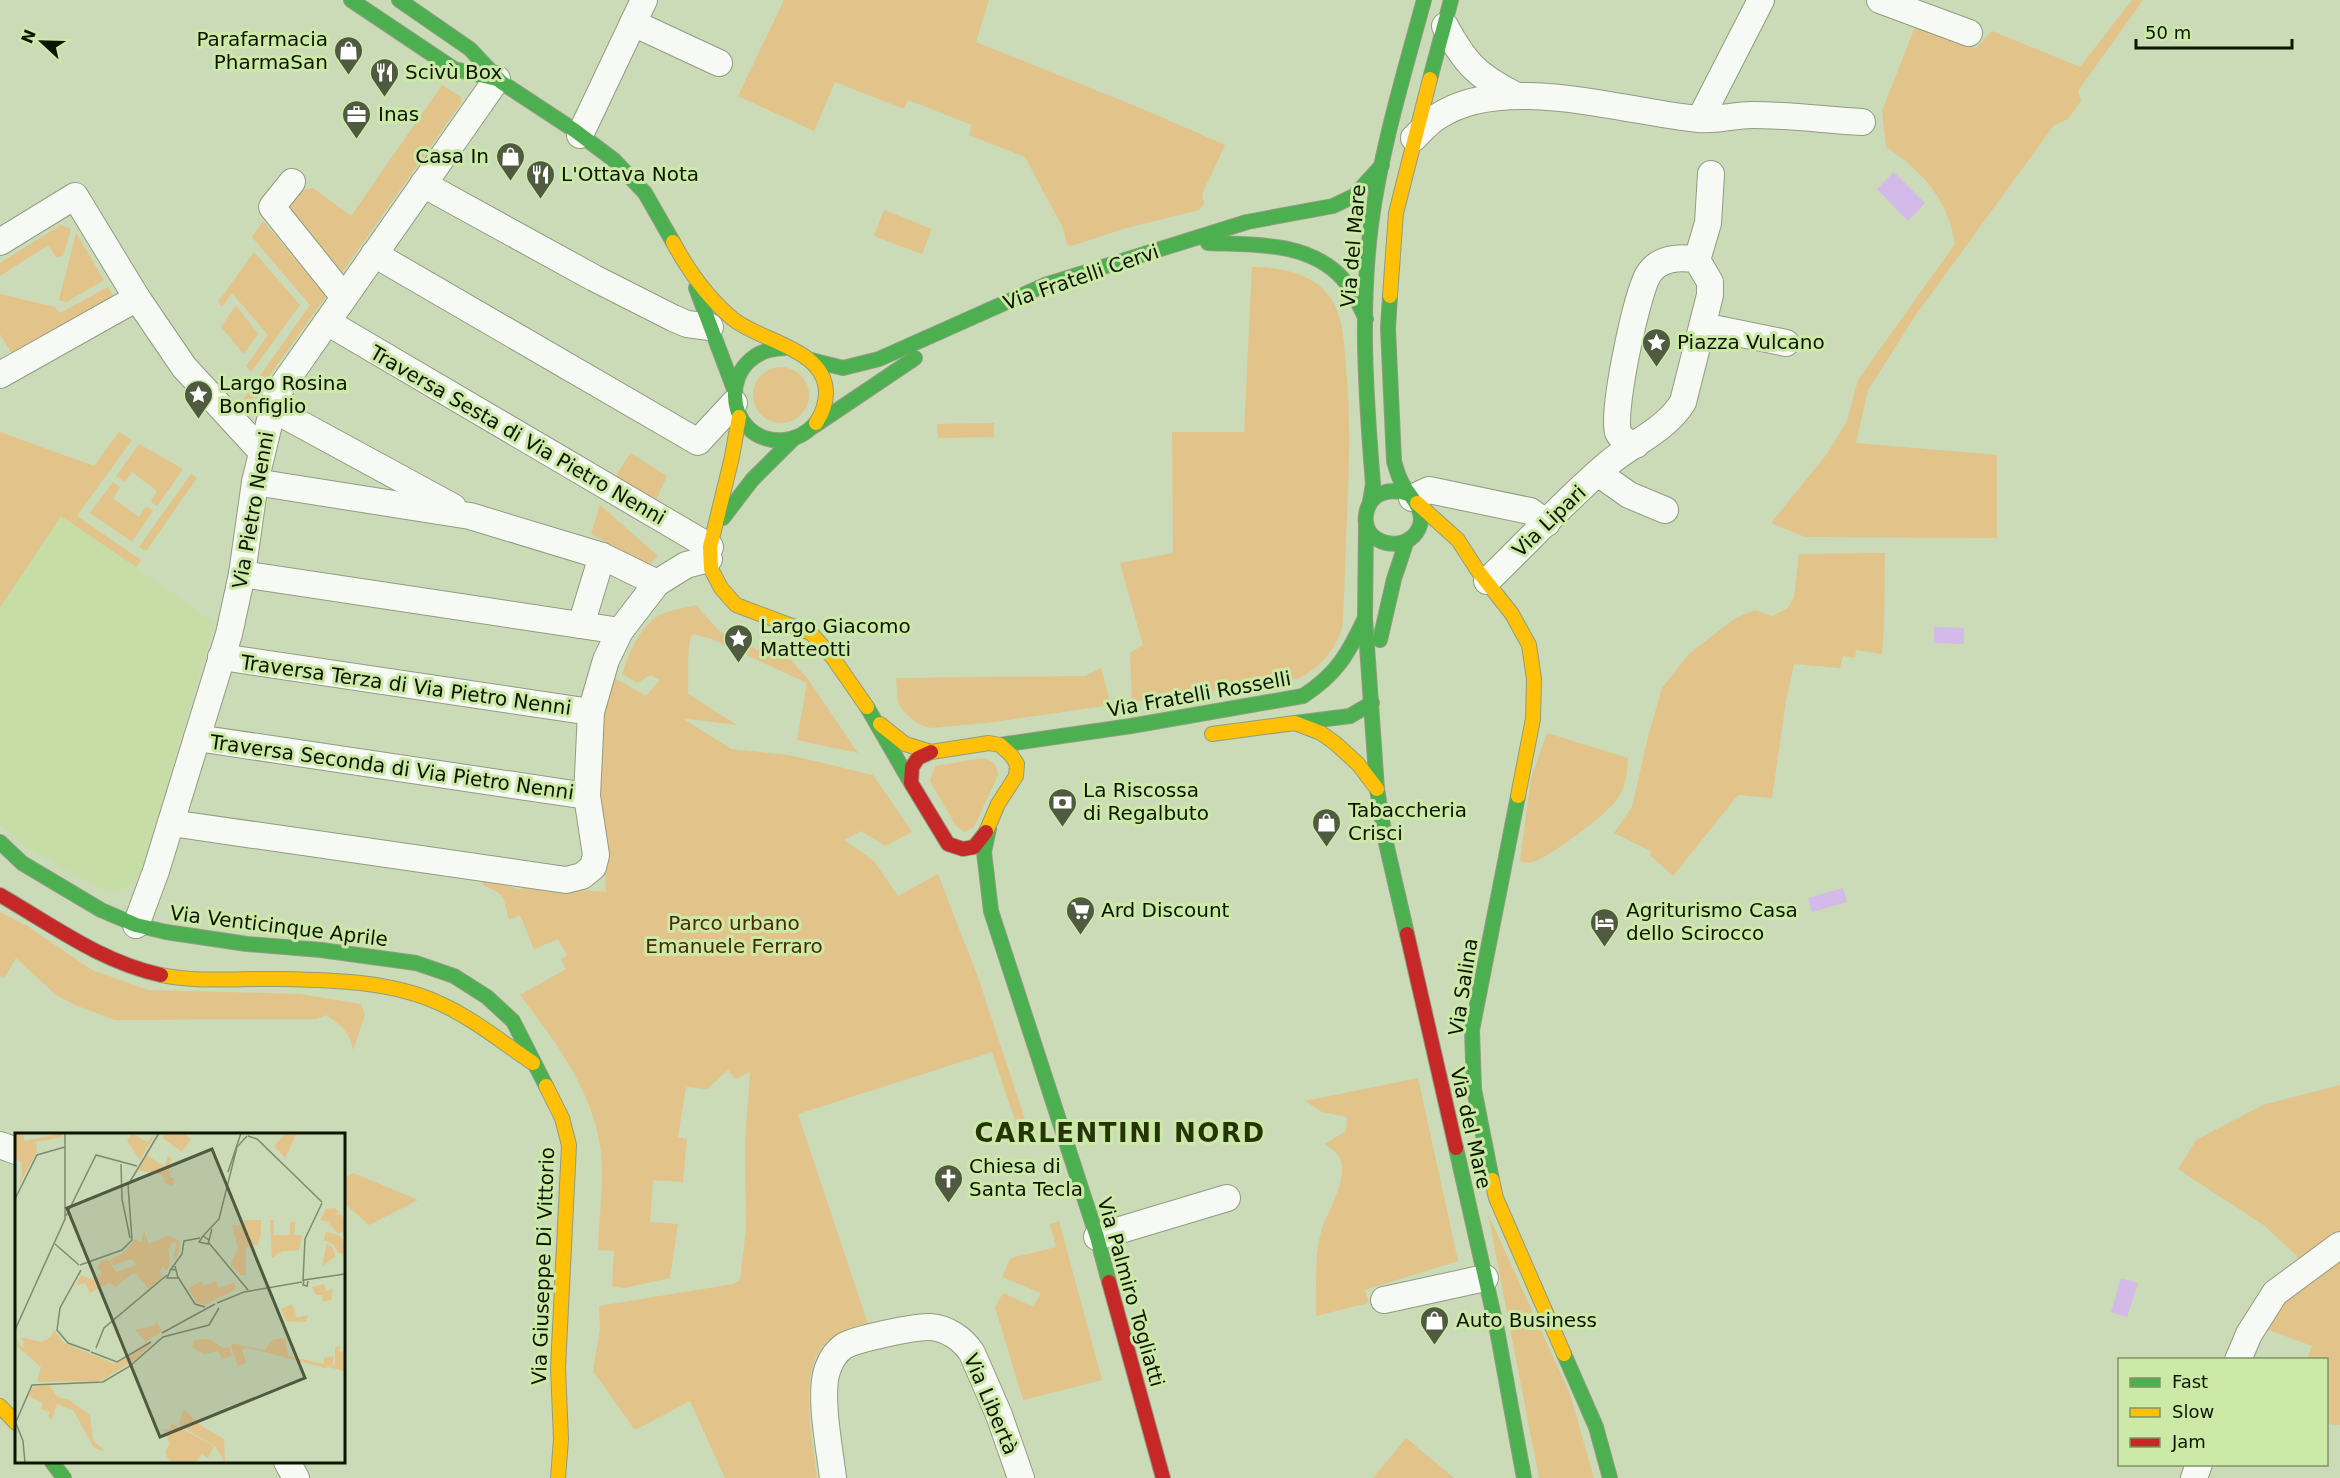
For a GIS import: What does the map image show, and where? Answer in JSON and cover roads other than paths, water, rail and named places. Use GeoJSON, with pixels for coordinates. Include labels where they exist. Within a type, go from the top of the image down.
{"type":"FeatureCollection","features":[{"type":"Feature","properties":{"kind":"street"},"geometry":{"type":"LineString","coordinates":[[351,0],[454,69],[497,79]]}},
{"type":"Feature","properties":{"kind":"street"},"geometry":{"type":"LineString","coordinates":[[399,0],[470,49],[497,79],[610,157],[640,186],[688,266],[734,319],[811,360],[820,371],[825,385],[826,399],[822,414],[814,426]]}},
{"type":"Feature","properties":{"kind":"street"},"geometry":{"type":"LineString","coordinates":[[580,135],[644,0]]}},
{"type":"Feature","properties":{"kind":"street","name":"Via del Mare"},"geometry":{"type":"LineString","coordinates":[[1370,502],[1373,484],[1366,321],[1370,227],[1382,165],[1424,0]]}},
{"type":"Feature","properties":{"kind":"street","name":"Via del Mare"},"geometry":{"type":"LineString","coordinates":[[1412,498],[1400,480],[1394,461],[1388,328],[1396,213],[1451,0]]}},
{"type":"Feature","properties":{"kind":"street"},"geometry":{"type":"LineString","coordinates":[[1700,119],[1761,0]]}},
{"type":"Feature","properties":{"kind":"street"},"geometry":{"type":"LineString","coordinates":[[1880,0],[1969,33]]}},
{"type":"Feature","properties":{"kind":"street"},"geometry":{"type":"LineString","coordinates":[[633,23],[719,63]]}},
{"type":"Feature","properties":{"kind":"street"},"geometry":{"type":"LineString","coordinates":[[1445,26],[1461,55],[1476,71],[1492,83],[1515,95]]}},
{"type":"Feature","properties":{"kind":"street","name":"Via Pietro Nenni"},"geometry":{"type":"LineString","coordinates":[[136,925],[171,823],[221,657],[242,574],[255,482],[271,408],[276,395],[497,79]]}},
{"type":"Feature","properties":{"kind":"street"},"geometry":{"type":"LineString","coordinates":[[1414,138],[1437,117],[1459,106],[1485,99],[1515,95],[1601,104],[1700,119],[1752,115],[1862,122]]}},
{"type":"Feature","properties":{"kind":"street"},"geometry":{"type":"LineString","coordinates":[[1188,242],[1247,222],[1333,206],[1354,196],[1382,165]]}},
{"type":"Feature","properties":{"kind":"street"},"geometry":{"type":"LineString","coordinates":[[1665,510],[1629,495],[1604,467],[1627,439],[1675,414],[1683,402],[1710,295],[1710,282],[1698,257],[1708,223],[1712,174]]}},
{"type":"Feature","properties":{"kind":"street"},"geometry":{"type":"LineString","coordinates":[[292,182],[272,207],[344,297]]}},
{"type":"Feature","properties":{"kind":"street"},"geometry":{"type":"LineString","coordinates":[[423,184],[594,278],[687,324],[710,327]]}},
{"type":"Feature","properties":{"kind":"street"},"geometry":{"type":"LineString","coordinates":[[0,242],[75,196],[136,298],[184,367],[261,452]]}},
{"type":"Feature","properties":{"kind":"street"},"geometry":{"type":"LineString","coordinates":[[1188,242],[1263,246],[1304,252],[1326,262],[1342,277],[1356,298],[1366,321]]}},
{"type":"Feature","properties":{"kind":"street","name":"Via Fratelli Cervi"},"geometry":{"type":"LineString","coordinates":[[975,315],[1046,285],[1118,261],[1188,242]]}},
{"type":"Feature","properties":{"kind":"street"},"geometry":{"type":"LineString","coordinates":[[374,254],[698,442],[736,403]]}},
{"type":"Feature","properties":{"kind":"street"},"geometry":{"type":"LineString","coordinates":[[1627,439],[1619,388],[1637,310],[1649,274],[1664,261],[1682,256],[1698,257]]}},
{"type":"Feature","properties":{"kind":"street"},"geometry":{"type":"LineString","coordinates":[[688,266],[736,403],[747,427],[757,435],[769,440],[794,438]]}},
{"type":"Feature","properties":{"kind":"street"},"geometry":{"type":"LineString","coordinates":[[0,375],[136,298]]}},
{"type":"Feature","properties":{"kind":"street"},"geometry":{"type":"LineString","coordinates":[[811,360],[843,368],[879,359],[975,315]]}},
{"type":"Feature","properties":{"kind":"street"},"geometry":{"type":"LineString","coordinates":[[171,823],[566,880],[582,876],[593,867],[597,855],[587,796],[591,712],[606,660],[620,631],[657,583],[686,565],[712,544],[752,480],[794,438],[895,373],[975,315]]}},
{"type":"Feature","properties":{"kind":"street","name":"Traversa Sesta di Via Pietro Nenni"},"geometry":{"type":"LineString","coordinates":[[327,322],[712,544]]}},
{"type":"Feature","properties":{"kind":"street"},"geometry":{"type":"LineString","coordinates":[[1703,326],[1786,343]]}},
{"type":"Feature","properties":{"kind":"street"},"geometry":{"type":"LineString","coordinates":[[785,348],[770,348],[757,353],[746,362],[737,375],[732,457],[712,544],[711,569],[721,588],[736,605],[811,633],[833,658],[876,721],[910,783],[960,860]]}},
{"type":"Feature","properties":{"kind":"street"},"geometry":{"type":"LineString","coordinates":[[271,408],[470,516]]}},
{"type":"Feature","properties":{"kind":"street","name":"Via Lipari"},"geometry":{"type":"LineString","coordinates":[[1482,576],[1546,524],[1604,467]]}},
{"type":"Feature","properties":{"kind":"street"},"geometry":{"type":"LineString","coordinates":[[255,482],[470,516],[602,556],[657,583]]}},
{"type":"Feature","properties":{"kind":"street"},"geometry":{"type":"LineString","coordinates":[[1371,680],[1365,618],[1366,509],[1370,502],[1384,492],[1392,490],[1412,498],[1458,540],[1482,576]]}},
{"type":"Feature","properties":{"kind":"street"},"geometry":{"type":"LineString","coordinates":[[1412,498],[1429,490],[1530,511],[1546,524]]}},
{"type":"Feature","properties":{"kind":"street"},"geometry":{"type":"LineString","coordinates":[[1371,680],[1386,617],[1388,594],[1419,527],[1420,511],[1412,498]]}},
{"type":"Feature","properties":{"kind":"street"},"geometry":{"type":"LineString","coordinates":[[1366,524],[1370,534],[1377,541],[1386,545],[1396,546],[1412,542]]}},
{"type":"Feature","properties":{"kind":"street"},"geometry":{"type":"LineString","coordinates":[[1450,552],[1482,576]]}},
{"type":"Feature","properties":{"kind":"street"},"geometry":{"type":"LineString","coordinates":[[581,625],[602,556]]}},
{"type":"Feature","properties":{"kind":"street"},"geometry":{"type":"LineString","coordinates":[[242,574],[620,631]]}},
{"type":"Feature","properties":{"kind":"street","name":"Via Salina"},"geometry":{"type":"LineString","coordinates":[[1482,576],[1512,614],[1529,645],[1534,679],[1533,719],[1472,1029],[1474,1089],[1485,1153],[1496,1198],[1596,1427],[1610,1478]]}},
{"type":"Feature","properties":{"kind":"street","name":"Via Fratelli Rosselli"},"geometry":{"type":"LineString","coordinates":[[1000,745],[1120,728],[1303,696],[1325,682],[1341,667],[1365,618]]}},
{"type":"Feature","properties":{"kind":"street","name":"Traversa Terza di Via Pietro Nenni"},"geometry":{"type":"LineString","coordinates":[[221,657],[591,712]]}},
{"type":"Feature","properties":{"kind":"street","name":"Via del Mare"},"geometry":{"type":"LineString","coordinates":[[1371,680],[1377,789],[1386,843],[1497,1330],[1524,1478]]}},
{"type":"Feature","properties":{"kind":"street"},"geometry":{"type":"LineString","coordinates":[[1303,696],[1325,696]]}},
{"type":"Feature","properties":{"kind":"street"},"geometry":{"type":"LineString","coordinates":[[1354,697],[1372,703]]}},
{"type":"Feature","properties":{"kind":"street"},"geometry":{"type":"LineString","coordinates":[[1295,723],[1350,716],[1372,703]]}},
{"type":"Feature","properties":{"kind":"street"},"geometry":{"type":"LineString","coordinates":[[876,721],[905,744],[931,752]]}},
{"type":"Feature","properties":{"kind":"street","name":"Via Fratelli Rosselli"},"geometry":{"type":"LineString","coordinates":[[1194,736],[1295,723],[1321,733],[1335,742],[1358,764],[1377,789]]}},
{"type":"Feature","properties":{"kind":"street","name":"Traversa Seconda di Via Pietro Nenni"},"geometry":{"type":"LineString","coordinates":[[197,738],[587,796]]}},
{"type":"Feature","properties":{"kind":"street"},"geometry":{"type":"LineString","coordinates":[[910,783],[912,767],[918,758],[931,752],[990,743],[1000,745],[1017,764],[1016,776]]}},
{"type":"Feature","properties":{"kind":"street"},"geometry":{"type":"LineString","coordinates":[[948,844],[963,849],[974,848],[988,828],[998,804],[1016,776],[1033,765]]}},
{"type":"Feature","properties":{"kind":"street"},"geometry":{"type":"LineString","coordinates":[[988,828],[984,852],[991,912]]}},
{"type":"Feature","properties":{"kind":"street","name":"Via Venticinque Aprile"},"geometry":{"type":"LineString","coordinates":[[0,842],[22,863],[100,910],[136,925],[166,932],[247,944],[321,950],[416,963],[453,976],[487,997],[513,1021],[534,1064]]}},
{"type":"Feature","properties":{"kind":"street"},"geometry":{"type":"LineString","coordinates":[[0,854],[22,863]]}},
{"type":"Feature","properties":{"kind":"street"},"geometry":{"type":"LineString","coordinates":[[975,886],[991,912]]}},
{"type":"Feature","properties":{"kind":"street","name":"Via Giuseppe Di Vittorio"},"geometry":{"type":"LineString","coordinates":[[0,895],[122,965],[167,976],[345,983],[405,992],[440,1004],[483,1029],[534,1064],[562,1118],[568,1144],[558,1368],[561,1439]]}},
{"type":"Feature","properties":{"kind":"street","name":"Via Palmiro Togliatti"},"geometry":{"type":"LineString","coordinates":[[991,912],[1097,1237],[1163,1478]]}},
{"type":"Feature","properties":{"kind":"street"},"geometry":{"type":"LineString","coordinates":[[0,1145],[15,1150]]}},
{"type":"Feature","properties":{"kind":"street"},"geometry":{"type":"LineString","coordinates":[[1097,1237],[1227,1198]]}},
{"type":"Feature","properties":{"kind":"street"},"geometry":{"type":"LineString","coordinates":[[2238,1358],[2249,1334],[2275,1293],[2340,1245]]}},
{"type":"Feature","properties":{"kind":"street"},"geometry":{"type":"LineString","coordinates":[[1384,1300],[1485,1278]]}},
{"type":"Feature","properties":{"kind":"street","name":"Via Libertà"},"geometry":{"type":"LineString","coordinates":[[833,1478],[824,1385],[827,1369],[833,1357],[843,1347],[856,1341],[928,1327],[955,1336],[967,1345],[972,1353],[999,1415],[1022,1478]]}},
{"type":"Feature","properties":{"kind":"street"},"geometry":{"type":"LineString","coordinates":[[0,1406],[15,1423]]}},
{"type":"Feature","properties":{"kind":"street"},"geometry":{"type":"LineString","coordinates":[[558,1478],[561,1439]]}},
{"type":"Feature","properties":{"kind":"street"},"geometry":{"type":"LineString","coordinates":[[561,1439],[571,1478]]}},
{"type":"Feature","properties":{"kind":"street"},"geometry":{"type":"LineString","coordinates":[[53,1463],[64,1478]]}},
{"type":"Feature","properties":{"kind":"street"},"geometry":{"type":"LineString","coordinates":[[289,1463],[296,1478]]}},
{"type":"Feature","properties":{"kind":"place","name":"Parafarmacia PharmaSan"},"geometry":{"type":"Point","coordinates":[349,76]}},
{"type":"Feature","properties":{"kind":"place","name":"Scivù Box"},"geometry":{"type":"Point","coordinates":[384,98]}},
{"type":"Feature","properties":{"kind":"place","name":"Inas"},"geometry":{"type":"Point","coordinates":[357,140]}},
{"type":"Feature","properties":{"kind":"place","name":"Casa In"},"geometry":{"type":"Point","coordinates":[510,182]}},
{"type":"Feature","properties":{"kind":"place","name":"L'Ottava Nota"},"geometry":{"type":"Point","coordinates":[540,200]}},
{"type":"Feature","properties":{"kind":"place","name":"Piazza Vulcano"},"geometry":{"type":"Point","coordinates":[1656,368]}},
{"type":"Feature","properties":{"kind":"place","name":"Largo Rosina Bonfiglio"},"geometry":{"type":"Point","coordinates":[198,420]}},
{"type":"Feature","properties":{"kind":"place","name":"Largo Giacomo Matteotti"},"geometry":{"type":"Point","coordinates":[739,664]}},
{"type":"Feature","properties":{"kind":"place","name":"La Riscossa di Regalbuto"},"geometry":{"type":"Point","coordinates":[1062,828]}},
{"type":"Feature","properties":{"kind":"place","name":"Tabaccheria Crisci"},"geometry":{"type":"Point","coordinates":[1327,848]}},
{"type":"Feature","properties":{"kind":"place","name":"Ard Discount"},"geometry":{"type":"Point","coordinates":[1080,936]}},
{"type":"Feature","properties":{"kind":"place","name":"Agriturismo Casa dello Scirocco"},"geometry":{"type":"Point","coordinates":[1605,948]}},
{"type":"Feature","properties":{"kind":"place","name":"Chiesa di Santa Tecla"},"geometry":{"type":"Point","coordinates":[948,1204]}},
{"type":"Feature","properties":{"kind":"place","name":"Auto Business"},"geometry":{"type":"Point","coordinates":[1435,1346]}},
{"type":"Feature","properties":{"kind":"district","name":"CARLENTINI NORD"},"geometry":{"type":"Point","coordinates":[1120,1133]}},
{"type":"Feature","properties":{"kind":"park label","name":"Parco urbano Emanuele Ferraro"},"geometry":{"type":"Point","coordinates":[734,934]}}]}
